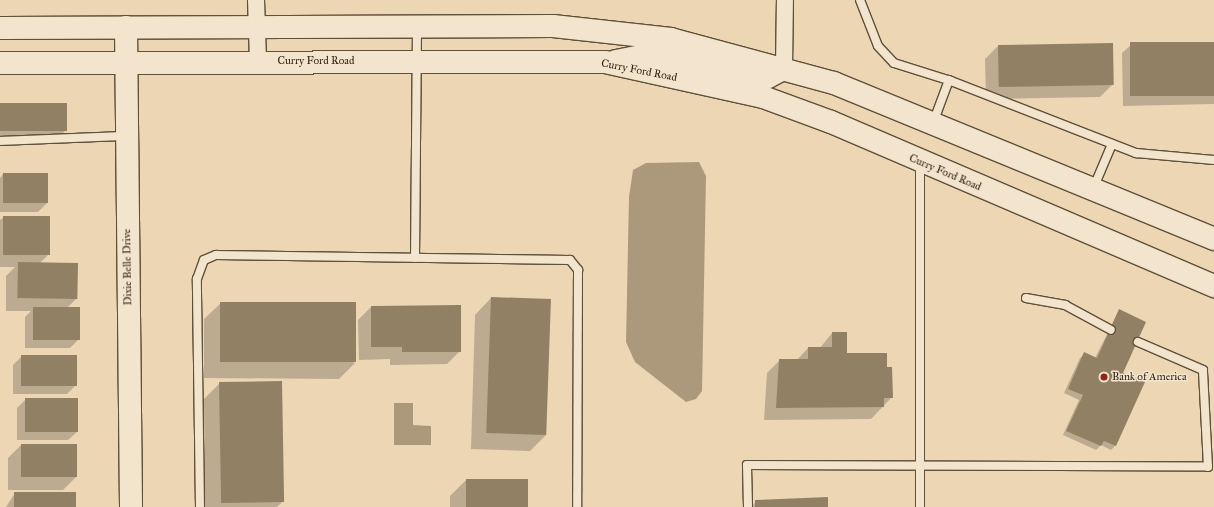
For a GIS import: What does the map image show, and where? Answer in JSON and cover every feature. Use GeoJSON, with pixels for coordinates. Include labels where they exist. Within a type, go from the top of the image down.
{"type":"FeatureCollection","features":[{"type":"Feature","properties":{"kind":"main road"},"geometry":{"type":"LineString","coordinates":[[0,28],[553,26],[663,38],[784,68],[834,83],[1214,239]]}},
{"type":"Feature","properties":{"kind":"main road","name":"Dixie Belle Drive"},"geometry":{"type":"LineString","coordinates":[[126,27],[125,61],[131,507]]}},
{"type":"Feature","properties":{"kind":"main road"},"geometry":{"type":"LineString","coordinates":[[605,62],[647,55],[768,77],[784,68]]}},
{"type":"Feature","properties":{"kind":"main road","name":"Curry Ford Road"},"geometry":{"type":"LineString","coordinates":[[0,63],[125,61],[605,62],[763,97],[831,122],[920,162],[1214,286]]}},
{"type":"Feature","properties":{"kind":"street"},"geometry":{"type":"LineString","coordinates":[[256,0],[258,61]]}},
{"type":"Feature","properties":{"kind":"street"},"geometry":{"type":"LineString","coordinates":[[784,68],[785,0]]}},
{"type":"Feature","properties":{"kind":"lane"},"geometry":{"type":"LineString","coordinates":[[860,0],[878,46],[894,63],[949,80],[1136,153],[1214,160]]}},
{"type":"Feature","properties":{"kind":"lane"},"geometry":{"type":"LineString","coordinates":[[415,258],[417,26]]}},
{"type":"Feature","properties":{"kind":"lane"},"geometry":{"type":"LineString","coordinates":[[933,124],[949,80]]}},
{"type":"Feature","properties":{"kind":"lane"},"geometry":{"type":"LineString","coordinates":[[0,141],[126,136]]}},
{"type":"Feature","properties":{"kind":"lane"},"geometry":{"type":"LineString","coordinates":[[1093,190],[1112,144]]}},
{"type":"Feature","properties":{"kind":"lane"},"geometry":{"type":"LineString","coordinates":[[920,162],[920,507]]}},
{"type":"Feature","properties":{"kind":"lane"},"geometry":{"type":"LineString","coordinates":[[200,507],[197,279],[204,260],[216,255],[570,260],[578,270],[577,507]]}},
{"type":"Feature","properties":{"kind":"lane"},"geometry":{"type":"LineString","coordinates":[[1026,298],[1065,305],[1111,330]]}},
{"type":"Feature","properties":{"kind":"lane"},"geometry":{"type":"LineString","coordinates":[[748,507],[747,465],[920,468],[1208,467],[1203,370],[1138,342]]}},
{"type":"Feature","properties":{"kind":"shaded area"},"geometry":{"type":"Polygon","coordinates":[[[699,162],[706,176],[702,391],[696,399],[686,402],[635,362],[626,342],[629,197],[633,170],[646,163],[699,162]]]}},
{"type":"Feature","properties":{"kind":"shaded area"},"geometry":{"type":"Polygon","coordinates":[[[394,403],[413,403],[413,425],[431,426],[431,445],[394,445],[394,403]]]}},
{"type":"Feature","properties":{"kind":"building"},"geometry":{"type":"Polygon","coordinates":[[[1130,42],[1214,42],[1214,96],[1130,96],[1130,42]]]}},
{"type":"Feature","properties":{"kind":"building"},"geometry":{"type":"Polygon","coordinates":[[[1113,43],[1114,85],[999,87],[998,45],[1113,43]]]}},
{"type":"Feature","properties":{"kind":"building"},"geometry":{"type":"Polygon","coordinates":[[[0,103],[67,103],[67,131],[0,131],[0,103]]]}},
{"type":"Feature","properties":{"kind":"building"},"geometry":{"type":"Polygon","coordinates":[[[3,173],[48,173],[48,203],[3,203],[3,173]]]}},
{"type":"Feature","properties":{"kind":"building"},"geometry":{"type":"Polygon","coordinates":[[[3,216],[50,216],[50,255],[3,255],[3,216]]]}},
{"type":"Feature","properties":{"kind":"building"},"geometry":{"type":"Polygon","coordinates":[[[18,262],[78,263],[77,299],[17,298],[18,262]]]}},
{"type":"Feature","properties":{"kind":"building"},"geometry":{"type":"Polygon","coordinates":[[[491,297],[551,299],[546,435],[486,433],[491,297]]]}},
{"type":"Feature","properties":{"kind":"building"},"geometry":{"type":"Polygon","coordinates":[[[220,302],[356,302],[356,362],[220,362],[220,302]]]}},
{"type":"Feature","properties":{"kind":"building"},"geometry":{"type":"Polygon","coordinates":[[[461,305],[461,352],[402,352],[402,347],[371,347],[371,306],[461,305]]]}},
{"type":"Feature","properties":{"kind":"building"},"geometry":{"type":"Polygon","coordinates":[[[33,307],[80,307],[80,340],[33,340],[33,307]]]}},
{"type":"Feature","properties":{"kind":"building","name":"Bank of America"},"geometry":{"type":"Polygon","coordinates":[[[1119,309],[1146,322],[1123,373],[1145,382],[1116,446],[1104,441],[1101,446],[1066,431],[1083,395],[1068,389],[1084,352],[1097,358],[1119,309]]]}},
{"type":"Feature","properties":{"kind":"building"},"geometry":{"type":"Polygon","coordinates":[[[832,332],[847,332],[847,353],[887,353],[887,367],[892,367],[893,398],[884,398],[884,407],[776,408],[779,359],[808,359],[808,347],[832,347],[832,332]]]}},
{"type":"Feature","properties":{"kind":"building"},"geometry":{"type":"Polygon","coordinates":[[[21,355],[77,355],[77,386],[21,386],[21,355]]]}},
{"type":"Feature","properties":{"kind":"building"},"geometry":{"type":"Polygon","coordinates":[[[282,381],[284,502],[221,503],[219,382],[282,381]]]}},
{"type":"Feature","properties":{"kind":"building"},"geometry":{"type":"Polygon","coordinates":[[[25,398],[78,398],[78,432],[25,432],[25,398]]]}},
{"type":"Feature","properties":{"kind":"building"},"geometry":{"type":"Polygon","coordinates":[[[21,444],[77,444],[77,477],[21,477],[21,444]]]}},
{"type":"Feature","properties":{"kind":"building"},"geometry":{"type":"Polygon","coordinates":[[[466,479],[528,479],[528,507],[466,507],[466,479]]]}},
{"type":"Feature","properties":{"kind":"building"},"geometry":{"type":"Polygon","coordinates":[[[14,492],[76,492],[76,507],[14,507],[14,492]]]}},
{"type":"Feature","properties":{"kind":"building"},"geometry":{"type":"Polygon","coordinates":[[[828,497],[828,507],[755,507],[755,500],[828,497]]]}},
{"type":"Feature","properties":{"kind":"place","name":"Bank of America"},"geometry":{"type":"Point","coordinates":[1104,377]}}]}
